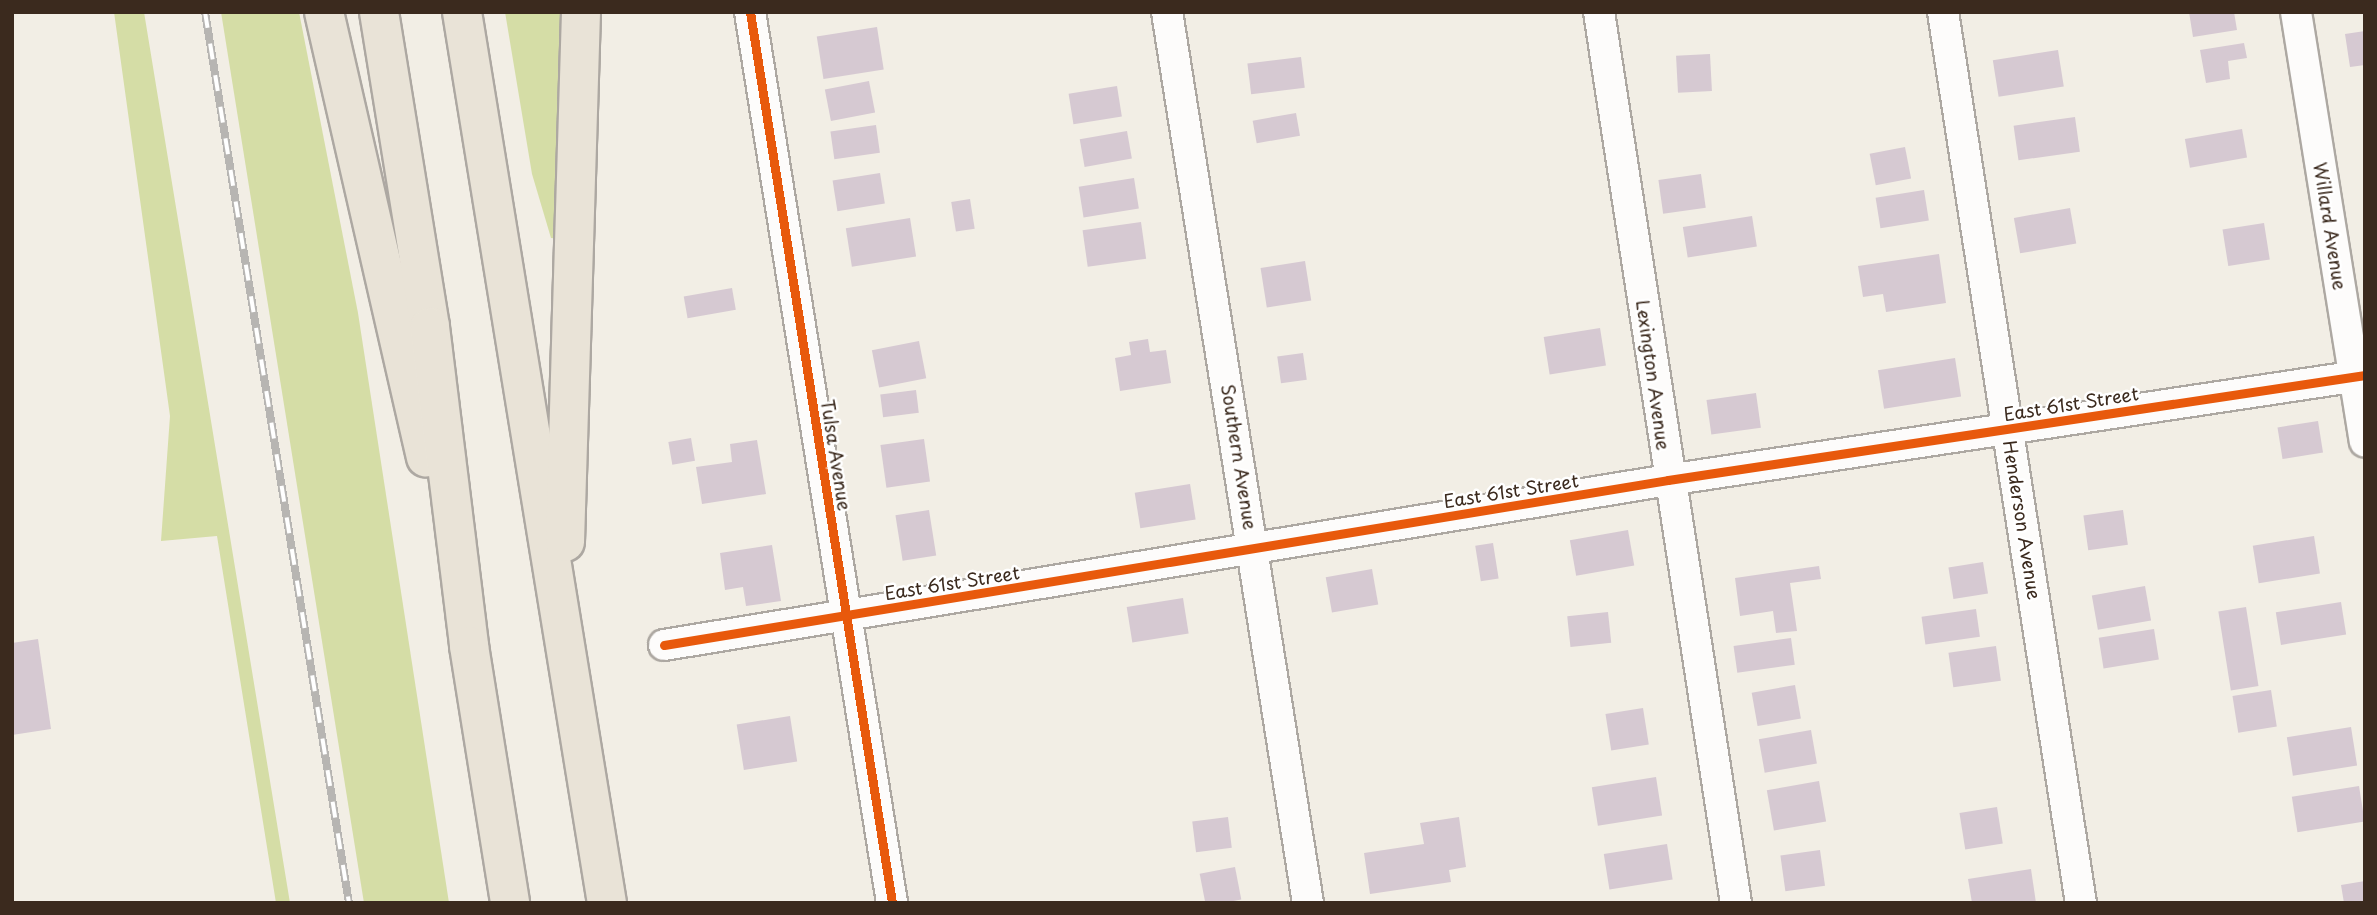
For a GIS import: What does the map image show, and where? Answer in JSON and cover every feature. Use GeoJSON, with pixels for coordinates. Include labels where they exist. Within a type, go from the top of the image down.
{"type":"FeatureCollection","features":[{"type":"Feature","properties":{"kind":"highway"},"geometry":{"type":"LineString","coordinates":[[324,12],[469,646]]}},
{"type":"Feature","properties":{"kind":"highway"},"geometry":{"type":"LineString","coordinates":[[379,12],[441,404],[469,646],[510,903]]}},
{"type":"Feature","properties":{"kind":"highway"},"geometry":{"type":"LineString","coordinates":[[461,12],[607,903]]}},
{"type":"Feature","properties":{"kind":"highway"},"geometry":{"type":"LineString","coordinates":[[562,632],[581,12]]}},
{"type":"Feature","properties":{"kind":"street","name":"Tulsa Avenue"},"geometry":{"type":"LineString","coordinates":[[750,12],[892,903]]}},
{"type":"Feature","properties":{"kind":"street","name":"Southern Avenue"},"geometry":{"type":"LineString","coordinates":[[1167,12],[1308,903]]}},
{"type":"Feature","properties":{"kind":"street","name":"Lexington Avenue"},"geometry":{"type":"LineString","coordinates":[[1599,12],[1668,480],[1736,903]]}},
{"type":"Feature","properties":{"kind":"street","name":"Henderson Avenue"},"geometry":{"type":"LineString","coordinates":[[1943,12],[2081,903]]}},
{"type":"Feature","properties":{"kind":"street","name":"Willard Avenue"},"geometry":{"type":"LineString","coordinates":[[2295,12],[2360,375],[2365,440]]}},
{"type":"Feature","properties":{"kind":"street","name":"East 61st Street"},"geometry":{"type":"LineString","coordinates":[[664,645],[1668,480],[2360,375]]}},
{"type":"Feature","properties":{"kind":"green space"},"geometry":{"type":"Polygon","coordinates":[[[114,12],[144,12],[290,903],[276,903],[217,536],[161,541],[170,416],[114,12]]]}},
{"type":"Feature","properties":{"kind":"green space"},"geometry":{"type":"Polygon","coordinates":[[[221,12],[299,12],[358,313],[449,903],[364,903],[221,12]]]}},
{"type":"Feature","properties":{"kind":"green space"},"geometry":{"type":"Polygon","coordinates":[[[505,12],[568,12],[561,239],[551,238],[532,174],[505,12]]]}},
{"type":"Feature","properties":{"kind":"building"},"geometry":{"type":"Polygon","coordinates":[[[2189,12],[2234,12],[2237,30],[2193,37],[2189,12]]]}},
{"type":"Feature","properties":{"kind":"building"},"geometry":{"type":"Polygon","coordinates":[[[877,27],[884,69],[823,79],[817,37],[877,27]]]}},
{"type":"Feature","properties":{"kind":"building"},"geometry":{"type":"Polygon","coordinates":[[[2365,31],[2365,65],[2350,67],[2345,34],[2365,31]]]}},
{"type":"Feature","properties":{"kind":"building"},"geometry":{"type":"Polygon","coordinates":[[[2244,43],[2247,58],[2228,61],[2230,79],[2206,83],[2200,50],[2244,43]]]}},
{"type":"Feature","properties":{"kind":"building"},"geometry":{"type":"Polygon","coordinates":[[[2058,50],[2064,87],[1999,97],[1993,60],[2058,50]]]}},
{"type":"Feature","properties":{"kind":"building"},"geometry":{"type":"Polygon","coordinates":[[[1710,54],[1712,91],[1678,93],[1676,56],[1710,54]]]}},
{"type":"Feature","properties":{"kind":"building"},"geometry":{"type":"Polygon","coordinates":[[[1301,57],[1305,88],[1251,94],[1247,64],[1301,57]]]}},
{"type":"Feature","properties":{"kind":"building"},"geometry":{"type":"Polygon","coordinates":[[[869,81],[875,112],[831,121],[825,90],[869,81]]]}},
{"type":"Feature","properties":{"kind":"building"},"geometry":{"type":"Polygon","coordinates":[[[1117,86],[1122,117],[1073,124],[1069,94],[1117,86]]]}},
{"type":"Feature","properties":{"kind":"building"},"geometry":{"type":"Polygon","coordinates":[[[1296,113],[1300,136],[1257,143],[1253,121],[1296,113]]]}},
{"type":"Feature","properties":{"kind":"building"},"geometry":{"type":"Polygon","coordinates":[[[2075,117],[2080,152],[2018,160],[2014,126],[2075,117]]]}},
{"type":"Feature","properties":{"kind":"building"},"geometry":{"type":"Polygon","coordinates":[[[876,125],[880,153],[834,159],[830,131],[876,125]]]}},
{"type":"Feature","properties":{"kind":"building"},"geometry":{"type":"Polygon","coordinates":[[[2242,129],[2247,158],[2190,168],[2185,139],[2242,129]]]}},
{"type":"Feature","properties":{"kind":"building"},"geometry":{"type":"Polygon","coordinates":[[[1127,131],[1132,159],[1085,167],[1080,139],[1127,131]]]}},
{"type":"Feature","properties":{"kind":"building"},"geometry":{"type":"Polygon","coordinates":[[[1905,147],[1911,178],[1876,185],[1870,154],[1905,147]]]}},
{"type":"Feature","properties":{"kind":"building"},"geometry":{"type":"Polygon","coordinates":[[[880,173],[885,204],[837,211],[833,181],[880,173]]]}},
{"type":"Feature","properties":{"kind":"building"},"geometry":{"type":"Polygon","coordinates":[[[1701,174],[1706,208],[1663,214],[1658,180],[1701,174]]]}},
{"type":"Feature","properties":{"kind":"building"},"geometry":{"type":"Polygon","coordinates":[[[1134,178],[1139,209],[1084,217],[1079,187],[1134,178]]]}},
{"type":"Feature","properties":{"kind":"building"},"geometry":{"type":"Polygon","coordinates":[[[1924,190],[1929,221],[1880,228],[1876,198],[1924,190]]]}},
{"type":"Feature","properties":{"kind":"building"},"geometry":{"type":"Polygon","coordinates":[[[970,199],[975,229],[956,232],[951,202],[970,199]]]}},
{"type":"Feature","properties":{"kind":"building"},"geometry":{"type":"Polygon","coordinates":[[[2070,208],[2076,243],[2020,253],[2014,218],[2070,208]]]}},
{"type":"Feature","properties":{"kind":"building"},"geometry":{"type":"Polygon","coordinates":[[[1752,216],[1757,247],[1688,258],[1683,227],[1752,216]]]}},
{"type":"Feature","properties":{"kind":"building"},"geometry":{"type":"Polygon","coordinates":[[[910,218],[916,257],[852,267],[846,228],[910,218]]]}},
{"type":"Feature","properties":{"kind":"building"},"geometry":{"type":"Polygon","coordinates":[[[1141,222],[1146,259],[1088,267],[1083,230],[1141,222]]]}},
{"type":"Feature","properties":{"kind":"building"},"geometry":{"type":"Polygon","coordinates":[[[2264,223],[2270,260],[2228,266],[2223,230],[2264,223]]]}},
{"type":"Feature","properties":{"kind":"building"},"geometry":{"type":"Polygon","coordinates":[[[1939,254],[1946,303],[1886,312],[1883,294],[1863,297],[1858,266],[1939,254]]]}},
{"type":"Feature","properties":{"kind":"building"},"geometry":{"type":"Polygon","coordinates":[[[1305,261],[1311,301],[1267,308],[1261,268],[1305,261]]]}},
{"type":"Feature","properties":{"kind":"building"},"geometry":{"type":"Polygon","coordinates":[[[732,288],[736,310],[688,318],[684,297],[732,288]]]}},
{"type":"Feature","properties":{"kind":"building"},"geometry":{"type":"Polygon","coordinates":[[[1600,328],[1606,366],[1550,374],[1544,337],[1600,328]]]}},
{"type":"Feature","properties":{"kind":"building"},"geometry":{"type":"Polygon","coordinates":[[[1148,339],[1150,352],[1166,350],[1171,383],[1120,391],[1115,358],[1131,355],[1129,342],[1148,339]]]}},
{"type":"Feature","properties":{"kind":"building"},"geometry":{"type":"Polygon","coordinates":[[[919,341],[926,378],[879,387],[872,350],[919,341]]]}},
{"type":"Feature","properties":{"kind":"building"},"geometry":{"type":"Polygon","coordinates":[[[1303,353],[1307,380],[1281,383],[1277,357],[1303,353]]]}},
{"type":"Feature","properties":{"kind":"building"},"geometry":{"type":"Polygon","coordinates":[[[1955,358],[1961,397],[1884,409],[1878,370],[1955,358]]]}},
{"type":"Feature","properties":{"kind":"building"},"geometry":{"type":"Polygon","coordinates":[[[916,390],[919,413],[883,417],[880,394],[916,390]]]}},
{"type":"Feature","properties":{"kind":"building"},"geometry":{"type":"Polygon","coordinates":[[[1756,393],[1761,428],[1711,435],[1706,400],[1756,393]]]}},
{"type":"Feature","properties":{"kind":"building"},"geometry":{"type":"Polygon","coordinates":[[[2318,421],[2323,453],[2283,459],[2278,427],[2318,421]]]}},
{"type":"Feature","properties":{"kind":"building"},"geometry":{"type":"Polygon","coordinates":[[[691,438],[695,461],[672,465],[668,442],[691,438]]]}},
{"type":"Feature","properties":{"kind":"building"},"geometry":{"type":"Polygon","coordinates":[[[924,439],[930,482],[886,488],[880,445],[924,439]]]}},
{"type":"Feature","properties":{"kind":"building"},"geometry":{"type":"Polygon","coordinates":[[[757,440],[766,494],[702,504],[696,467],[732,462],[730,444],[757,440]]]}},
{"type":"Feature","properties":{"kind":"building"},"geometry":{"type":"Polygon","coordinates":[[[1190,484],[1196,520],[1140,528],[1135,493],[1190,484]]]}},
{"type":"Feature","properties":{"kind":"building"},"geometry":{"type":"Polygon","coordinates":[[[929,510],[936,555],[903,561],[895,515],[929,510]]]}},
{"type":"Feature","properties":{"kind":"building"},"geometry":{"type":"Polygon","coordinates":[[[2123,510],[2128,545],[2088,550],[2083,516],[2123,510]]]}},
{"type":"Feature","properties":{"kind":"building"},"geometry":{"type":"Polygon","coordinates":[[[1628,530],[1634,565],[1576,576],[1570,540],[1628,530]]]}},
{"type":"Feature","properties":{"kind":"building"},"geometry":{"type":"Polygon","coordinates":[[[2314,536],[2320,574],[2259,583],[2253,546],[2314,536]]]}},
{"type":"Feature","properties":{"kind":"building"},"geometry":{"type":"Polygon","coordinates":[[[1493,543],[1499,579],[1481,581],[1475,546],[1493,543]]]}},
{"type":"Feature","properties":{"kind":"building"},"geometry":{"type":"Polygon","coordinates":[[[772,545],[781,601],[746,606],[743,587],[725,590],[720,553],[772,545]]]}},
{"type":"Feature","properties":{"kind":"building"},"geometry":{"type":"Polygon","coordinates":[[[1983,562],[1988,594],[1953,599],[1948,567],[1983,562]]]}},
{"type":"Feature","properties":{"kind":"building"},"geometry":{"type":"Polygon","coordinates":[[[1819,566],[1821,579],[1790,583],[1797,631],[1776,633],[1773,611],[1740,616],[1735,578],[1819,566]]]}},
{"type":"Feature","properties":{"kind":"building"},"geometry":{"type":"Polygon","coordinates":[[[1372,569],[1378,604],[1332,613],[1326,577],[1372,569]]]}},
{"type":"Feature","properties":{"kind":"building"},"geometry":{"type":"Polygon","coordinates":[[[2145,586],[2151,620],[2098,630],[2092,595],[2145,586]]]}},
{"type":"Feature","properties":{"kind":"building"},"geometry":{"type":"Polygon","coordinates":[[[1183,598],[1189,634],[1132,642],[1127,607],[1183,598]]]}},
{"type":"Feature","properties":{"kind":"building"},"geometry":{"type":"Polygon","coordinates":[[[2341,602],[2346,635],[2281,645],[2276,612],[2341,602]]]}},
{"type":"Feature","properties":{"kind":"building"},"geometry":{"type":"Polygon","coordinates":[[[2246,607],[2259,686],[2231,690],[2218,611],[2246,607]]]}},
{"type":"Feature","properties":{"kind":"building"},"geometry":{"type":"Polygon","coordinates":[[[1976,609],[1980,637],[1925,644],[1922,617],[1976,609]]]}},
{"type":"Feature","properties":{"kind":"building"},"geometry":{"type":"Polygon","coordinates":[[[1608,612],[1611,643],[1570,647],[1567,616],[1608,612]]]}},
{"type":"Feature","properties":{"kind":"building"},"geometry":{"type":"Polygon","coordinates":[[[2154,629],[2159,660],[2104,668],[2099,638],[2154,629]]]}},
{"type":"Feature","properties":{"kind":"building"},"geometry":{"type":"Polygon","coordinates":[[[1791,638],[1795,665],[1737,673],[1734,646],[1791,638]]]}},
{"type":"Feature","properties":{"kind":"building"},"geometry":{"type":"Polygon","coordinates":[[[38,639],[51,729],[12,735],[12,643],[38,639]]]}},
{"type":"Feature","properties":{"kind":"building"},"geometry":{"type":"Polygon","coordinates":[[[1996,646],[2001,681],[1953,687],[1948,653],[1996,646]]]}},
{"type":"Feature","properties":{"kind":"building"},"geometry":{"type":"Polygon","coordinates":[[[1795,685],[1801,718],[1758,726],[1752,693],[1795,685]]]}},
{"type":"Feature","properties":{"kind":"building"},"geometry":{"type":"Polygon","coordinates":[[[2271,690],[2277,727],[2238,733],[2232,696],[2271,690]]]}},
{"type":"Feature","properties":{"kind":"building"},"geometry":{"type":"Polygon","coordinates":[[[1643,708],[1649,745],[1611,750],[1605,714],[1643,708]]]}},
{"type":"Feature","properties":{"kind":"building"},"geometry":{"type":"Polygon","coordinates":[[[790,716],[797,761],[744,770],[737,724],[790,716]]]}},
{"type":"Feature","properties":{"kind":"building"},"geometry":{"type":"Polygon","coordinates":[[[2351,727],[2357,766],[2293,776],[2287,737],[2351,727]]]}},
{"type":"Feature","properties":{"kind":"building"},"geometry":{"type":"Polygon","coordinates":[[[1811,730],[1817,763],[1765,773],[1759,739],[1811,730]]]}},
{"type":"Feature","properties":{"kind":"building"},"geometry":{"type":"Polygon","coordinates":[[[1656,777],[1662,816],[1598,826],[1592,787],[1656,777]]]}},
{"type":"Feature","properties":{"kind":"building"},"geometry":{"type":"Polygon","coordinates":[[[1819,781],[1826,821],[1774,831],[1767,790],[1819,781]]]}},
{"type":"Feature","properties":{"kind":"building"},"geometry":{"type":"Polygon","coordinates":[[[2359,786],[2365,822],[2297,832],[2292,797],[2359,786]]]}},
{"type":"Feature","properties":{"kind":"building"},"geometry":{"type":"Polygon","coordinates":[[[1997,807],[2003,844],[1965,849],[1959,813],[1997,807]]]}},
{"type":"Feature","properties":{"kind":"building"},"geometry":{"type":"Polygon","coordinates":[[[1228,817],[1232,848],[1196,852],[1192,821],[1228,817]]]}},
{"type":"Feature","properties":{"kind":"building"},"geometry":{"type":"Polygon","coordinates":[[[1459,817],[1466,867],[1449,870],[1451,882],[1370,894],[1364,853],[1424,844],[1420,823],[1459,817]]]}},
{"type":"Feature","properties":{"kind":"building"},"geometry":{"type":"Polygon","coordinates":[[[1667,844],[1673,880],[1609,890],[1604,854],[1667,844]]]}},
{"type":"Feature","properties":{"kind":"building"},"geometry":{"type":"Polygon","coordinates":[[[1820,850],[1825,886],[1785,891],[1780,856],[1820,850]]]}},
{"type":"Feature","properties":{"kind":"building"},"geometry":{"type":"Polygon","coordinates":[[[1235,867],[1241,899],[1205,903],[1200,874],[1235,867]]]}},
{"type":"Feature","properties":{"kind":"building"},"geometry":{"type":"Polygon","coordinates":[[[2031,869],[2036,903],[1972,903],[1968,879],[2031,869]]]}},
{"type":"Feature","properties":{"kind":"building"},"geometry":{"type":"Polygon","coordinates":[[[2365,881],[2365,903],[2344,903],[2341,885],[2365,881]]]}},
{"type":"Feature","properties":{"kind":"railway"},"geometry":{"type":"LineString","coordinates":[[205,12],[349,903]]}},
{"type":"Feature","properties":{"kind":"cycle path"},"geometry":{"type":"LineString","coordinates":[[750,12],[892,903]]}},
{"type":"Feature","properties":{"kind":"cycle path"},"geometry":{"type":"LineString","coordinates":[[664,645],[1668,480],[2365,375]]}}]}
